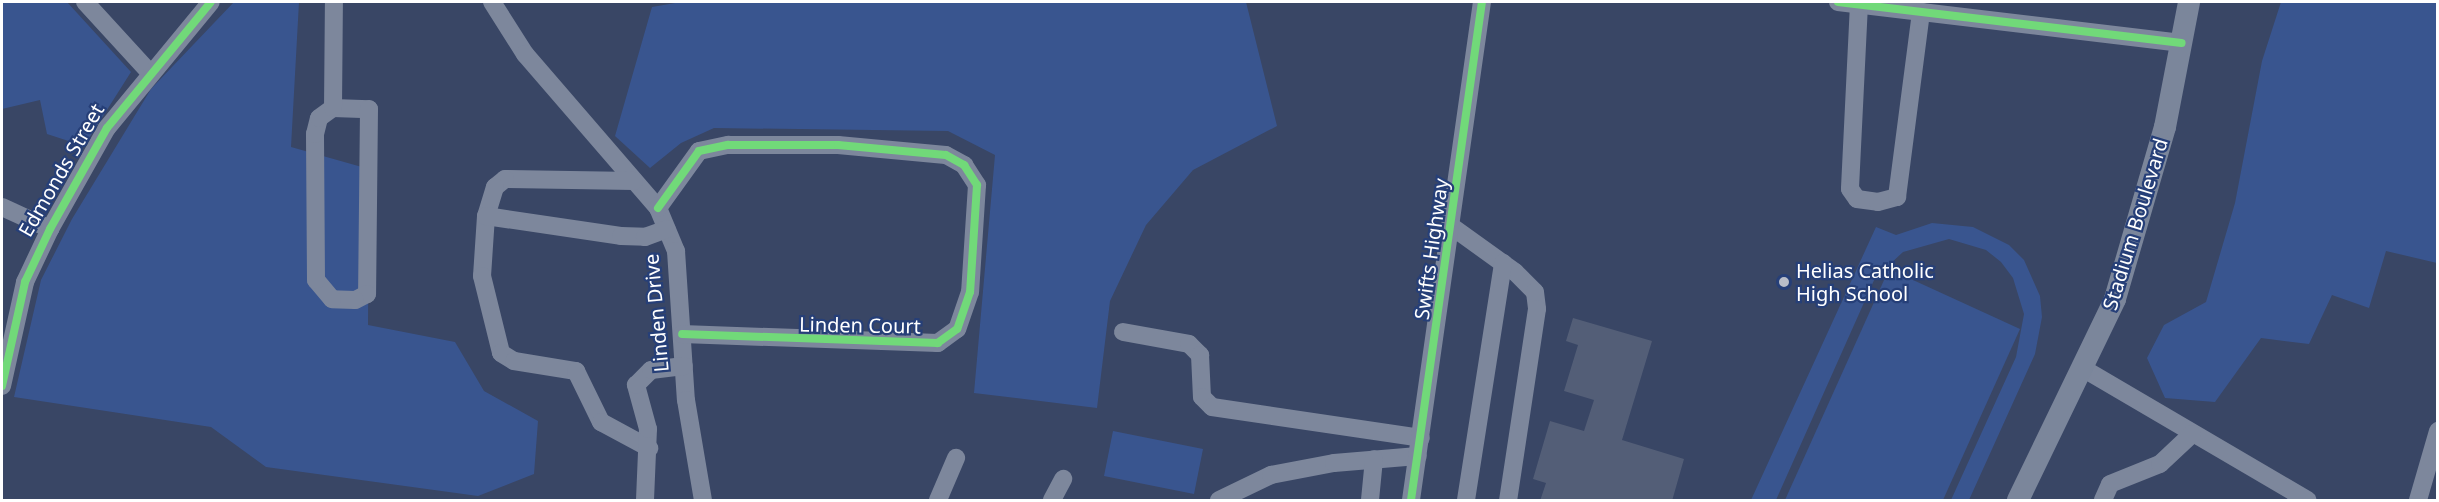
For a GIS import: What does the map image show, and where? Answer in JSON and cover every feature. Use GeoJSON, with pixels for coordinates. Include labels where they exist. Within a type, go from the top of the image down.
{"type":"FeatureCollection","features":[{"type":"Feature","properties":{"kind":"main road","name":"Stadium Boulevard"},"geometry":{"type":"LineString","coordinates":[[2018,501],[2084,369],[2115,300],[2145,202],[2182,43],[2188,2]]}},
{"type":"Feature","properties":{"kind":"street"},"geometry":{"type":"LineString","coordinates":[[85,2],[150,73]]}},
{"type":"Feature","properties":{"kind":"street","name":"Edmonds Street"},"geometry":{"type":"LineString","coordinates":[[2,386],[25,282],[50,229],[107,128],[150,73],[211,2]]}},
{"type":"Feature","properties":{"kind":"street"},"geometry":{"type":"LineString","coordinates":[[333,108],[334,2]]}},
{"type":"Feature","properties":{"kind":"street","name":"Linden Drive"},"geometry":{"type":"LineString","coordinates":[[492,2],[525,54],[658,208],[676,250],[684,366],[703,501]]}},
{"type":"Feature","properties":{"kind":"street","name":"Swifts Highway"},"geometry":{"type":"LineString","coordinates":[[1411,501],[1482,2]]}},
{"type":"Feature","properties":{"kind":"street"},"geometry":{"type":"LineString","coordinates":[[1838,2],[2182,43]]}},
{"type":"Feature","properties":{"kind":"street"},"geometry":{"type":"LineString","coordinates":[[1859,4],[1850,184],[1853,196],[1871,201],[1897,197],[1921,12]]}},
{"type":"Feature","properties":{"kind":"street"},"geometry":{"type":"LineString","coordinates":[[333,108],[369,109],[367,294],[355,300],[332,299],[316,280],[315,134],[319,118],[333,108]]}},
{"type":"Feature","properties":{"kind":"street","name":"Linden Court"},"geometry":{"type":"LineString","coordinates":[[658,208],[699,151],[729,145],[838,145],[946,155],[964,165],[977,185],[970,292],[957,329],[938,343],[682,334]]}},
{"type":"Feature","properties":{"kind":"street"},"geometry":{"type":"LineString","coordinates":[[633,181],[505,179],[495,187],[486,216],[482,276],[501,353],[513,361],[576,371],[601,422],[649,448]]}},
{"type":"Feature","properties":{"kind":"street"},"geometry":{"type":"LineString","coordinates":[[2,207],[50,229]]}},
{"type":"Feature","properties":{"kind":"street"},"geometry":{"type":"LineString","coordinates":[[486,216],[621,236],[645,237],[667,229]]}},
{"type":"Feature","properties":{"kind":"street"},"geometry":{"type":"LineString","coordinates":[[1451,226],[1503,263],[1534,292],[1537,309],[1508,501]]}},
{"type":"Feature","properties":{"kind":"street"},"geometry":{"type":"LineString","coordinates":[[1466,501],[1503,263]]}},
{"type":"Feature","properties":{"kind":"street"},"geometry":{"type":"LineString","coordinates":[[1123,332],[1189,344],[1200,355],[1202,397],[1212,407],[1420,447]]}},
{"type":"Feature","properties":{"kind":"street"},"geometry":{"type":"LineString","coordinates":[[645,501],[649,448],[636,385],[639,376],[684,366]]}},
{"type":"Feature","properties":{"kind":"street"},"geometry":{"type":"LineString","coordinates":[[2084,369],[2307,501]]}},
{"type":"Feature","properties":{"kind":"street"},"geometry":{"type":"LineString","coordinates":[[2418,500],[2438,431]]}},
{"type":"Feature","properties":{"kind":"street"},"geometry":{"type":"LineString","coordinates":[[2103,501],[2110,484],[2160,464],[2193,434]]}},
{"type":"Feature","properties":{"kind":"street"},"geometry":{"type":"LineString","coordinates":[[1219,501],[1272,475],[1374,459],[1420,447]]}},
{"type":"Feature","properties":{"kind":"street"},"geometry":{"type":"LineString","coordinates":[[938,501],[956,458]]}},
{"type":"Feature","properties":{"kind":"street"},"geometry":{"type":"LineString","coordinates":[[1370,501],[1374,459]]}},
{"type":"Feature","properties":{"kind":"street"},"geometry":{"type":"LineString","coordinates":[[1052,501],[1063,479]]}},
{"type":"Feature","properties":{"kind":"street"},"geometry":{"type":"LineString","coordinates":[[2418,500],[2438,495]]}},
{"type":"Feature","properties":{"kind":"shaded area"},"geometry":{"type":"Polygon","coordinates":[[[2,2],[67,2],[131,72],[84,146],[47,134],[40,100],[2,109],[2,2]]]}},
{"type":"Feature","properties":{"kind":"shaded area"},"geometry":{"type":"Polygon","coordinates":[[[234,2],[299,2],[291,147],[369,169],[368,325],[455,342],[484,391],[538,421],[534,474],[478,496],[266,467],[211,427],[14,397],[41,280],[72,219],[151,89],[234,2]]]}},
{"type":"Feature","properties":{"kind":"shaded area"},"geometry":{"type":"Polygon","coordinates":[[[681,2],[1246,2],[1277,126],[1193,170],[1146,225],[1110,301],[1097,408],[974,393],[995,155],[948,131],[714,128],[681,143],[650,168],[615,136],[652,7],[681,2]]]}},
{"type":"Feature","properties":{"kind":"shaded area"},"geometry":{"type":"Polygon","coordinates":[[[2281,2],[2437,2],[2437,263],[2386,251],[2369,308],[2332,295],[2309,344],[2261,338],[2215,402],[2165,398],[2147,358],[2164,325],[2206,302],[2235,203],[2262,61],[2281,2]]]}},
{"type":"Feature","properties":{"kind":"shaded area"},"geometry":{"type":"Polygon","coordinates":[[[1932,223],[1973,227],[2009,245],[2024,260],[2040,296],[2042,317],[2035,354],[1969,500],[1951,500],[2016,357],[2024,314],[2013,278],[2001,262],[1986,250],[1949,239],[1903,252],[1875,278],[1776,500],[1751,500],[1876,227],[1896,235],[1932,223]]]}},
{"type":"Feature","properties":{"kind":"shaded area"},"geometry":{"type":"Polygon","coordinates":[[[1889,269],[2020,329],[1943,500],[1785,500],[1889,269]]]}},
{"type":"Feature","properties":{"kind":"shaded area"},"geometry":{"type":"Polygon","coordinates":[[[1113,431],[1203,449],[1194,494],[1104,476],[1113,431]]]}},
{"type":"Feature","properties":{"kind":"building"},"geometry":{"type":"Polygon","coordinates":[[[1573,318],[1652,341],[1622,440],[1684,459],[1672,501],[1540,501],[1546,483],[1533,479],[1550,421],[1584,431],[1594,400],[1564,391],[1578,345],[1566,341],[1573,318]]]}},
{"type":"Feature","properties":{"kind":"cycle path"},"geometry":{"type":"LineString","coordinates":[[2,386],[25,282],[50,229],[107,128],[211,2]]}},
{"type":"Feature","properties":{"kind":"cycle path"},"geometry":{"type":"LineString","coordinates":[[1411,500],[1482,2]]}},
{"type":"Feature","properties":{"kind":"cycle path"},"geometry":{"type":"LineString","coordinates":[[1838,2],[2182,43]]}},
{"type":"Feature","properties":{"kind":"cycle path"},"geometry":{"type":"LineString","coordinates":[[658,208],[699,151],[728,145],[838,145],[946,155],[964,165],[977,185],[970,292],[957,329],[938,343],[682,334]]}},
{"type":"Feature","properties":{"kind":"place","name":"Helias Catholic High School"},"geometry":{"type":"Point","coordinates":[1784,282]}}]}
